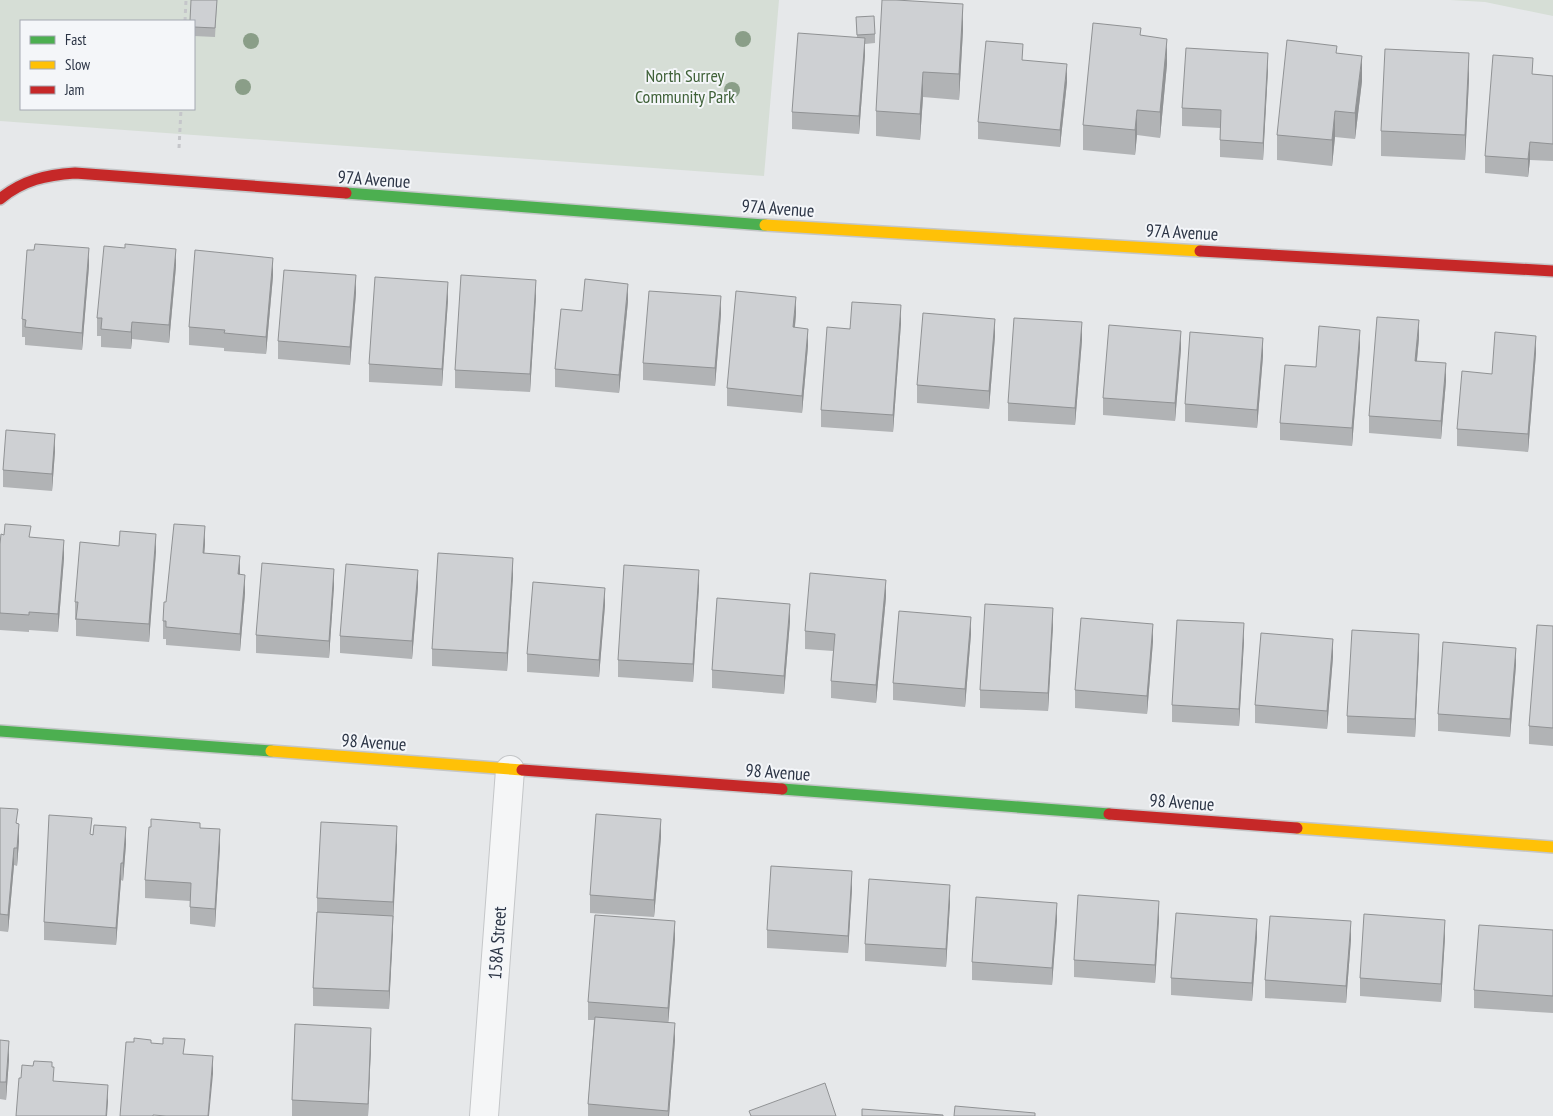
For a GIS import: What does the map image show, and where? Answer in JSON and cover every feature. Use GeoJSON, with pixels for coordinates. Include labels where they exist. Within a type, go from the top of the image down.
{"type":"FeatureCollection","features":[{"type":"Feature","properties":{"kind":"street","name":"97A Avenue"},"geometry":{"type":"LineString","coordinates":[[3,197],[36,177],[75,173],[809,228],[1553,271]]}},
{"type":"Feature","properties":{"kind":"street","name":"98 Avenue"},"geometry":{"type":"LineString","coordinates":[[0,731],[1553,847]]}},
{"type":"Feature","properties":{"kind":"street","name":"158A Street"},"geometry":{"type":"LineString","coordinates":[[484,1116],[510,770]]}},
{"type":"Feature","properties":{"kind":"path"},"geometry":{"type":"LineString","coordinates":[[185,20],[186,0]]}},
{"type":"Feature","properties":{"kind":"path"},"geometry":{"type":"LineString","coordinates":[[179,156],[181,110]]}},
{"type":"Feature","properties":{"kind":"green space","name":"North Surrey Community Park"},"geometry":{"type":"Polygon","coordinates":[[[0,0],[779,0],[764,176],[0,121],[0,0]]]}},
{"type":"Feature","properties":{"kind":"green space"},"geometry":{"type":"Polygon","coordinates":[[[1450,0],[1553,0],[1553,16],[1485,2],[1450,0]]]}},
{"type":"Feature","properties":{"kind":"building"},"geometry":{"type":"Polygon","coordinates":[[[191,0],[217,0],[215,28],[195,27],[195,20],[190,20],[191,0]]]}},
{"type":"Feature","properties":{"kind":"building"},"geometry":{"type":"Polygon","coordinates":[[[882,0],[963,4],[959,74],[923,72],[920,114],[876,111],[882,0]]]}},
{"type":"Feature","properties":{"kind":"building"},"geometry":{"type":"Polygon","coordinates":[[[874,16],[875,34],[857,35],[856,17],[874,16]]]}},
{"type":"Feature","properties":{"kind":"building"},"geometry":{"type":"Polygon","coordinates":[[[1093,23],[1141,28],[1140,35],[1167,39],[1160,112],[1137,110],[1135,130],[1083,125],[1093,23]]]}},
{"type":"Feature","properties":{"kind":"building"},"geometry":{"type":"Polygon","coordinates":[[[798,33],[865,38],[859,116],[792,112],[798,33]]]}},
{"type":"Feature","properties":{"kind":"building"},"geometry":{"type":"Polygon","coordinates":[[[1287,40],[1337,46],[1336,53],[1362,56],[1355,113],[1335,111],[1332,140],[1277,135],[1287,40]]]}},
{"type":"Feature","properties":{"kind":"building"},"geometry":{"type":"Polygon","coordinates":[[[986,41],[1023,44],[1022,60],[1067,64],[1060,130],[978,122],[986,41]]]}},
{"type":"Feature","properties":{"kind":"building"},"geometry":{"type":"Polygon","coordinates":[[[1186,48],[1268,53],[1263,143],[1220,140],[1221,110],[1182,108],[1186,48]]]}},
{"type":"Feature","properties":{"kind":"building"},"geometry":{"type":"Polygon","coordinates":[[[1385,49],[1469,53],[1465,135],[1381,131],[1385,49]]]}},
{"type":"Feature","properties":{"kind":"building"},"geometry":{"type":"Polygon","coordinates":[[[1493,55],[1533,58],[1532,74],[1553,76],[1553,144],[1530,142],[1528,159],[1485,156],[1493,55]]]}},
{"type":"Feature","properties":{"kind":"building"},"geometry":{"type":"Polygon","coordinates":[[[35,244],[89,248],[82,333],[25,327],[26,320],[22,319],[27,250],[34,250],[35,244]]]}},
{"type":"Feature","properties":{"kind":"building"},"geometry":{"type":"Polygon","coordinates":[[[125,244],[176,249],[169,325],[132,322],[131,332],[101,329],[102,318],[97,318],[104,246],[125,248],[125,244]]]}},
{"type":"Feature","properties":{"kind":"building"},"geometry":{"type":"Polygon","coordinates":[[[195,250],[273,258],[266,337],[224,333],[225,330],[189,327],[195,250]]]}},
{"type":"Feature","properties":{"kind":"building"},"geometry":{"type":"Polygon","coordinates":[[[284,270],[356,275],[350,347],[278,341],[284,270]]]}},
{"type":"Feature","properties":{"kind":"building"},"geometry":{"type":"Polygon","coordinates":[[[461,275],[536,280],[530,374],[455,370],[461,275]]]}},
{"type":"Feature","properties":{"kind":"building"},"geometry":{"type":"Polygon","coordinates":[[[375,277],[448,282],[442,369],[369,364],[375,277]]]}},
{"type":"Feature","properties":{"kind":"building"},"geometry":{"type":"Polygon","coordinates":[[[585,279],[628,284],[619,375],[555,369],[561,309],[582,311],[585,279]]]}},
{"type":"Feature","properties":{"kind":"building"},"geometry":{"type":"Polygon","coordinates":[[[649,291],[721,296],[715,368],[643,363],[649,291]]]}},
{"type":"Feature","properties":{"kind":"building"},"geometry":{"type":"Polygon","coordinates":[[[736,291],[796,297],[793,327],[808,329],[802,396],[727,388],[736,291]]]}},
{"type":"Feature","properties":{"kind":"building"},"geometry":{"type":"Polygon","coordinates":[[[852,302],[901,305],[893,415],[821,410],[827,327],[850,329],[852,302]]]}},
{"type":"Feature","properties":{"kind":"building"},"geometry":{"type":"Polygon","coordinates":[[[923,313],[995,319],[989,391],[917,385],[923,313]]]}},
{"type":"Feature","properties":{"kind":"building"},"geometry":{"type":"Polygon","coordinates":[[[1377,317],[1419,320],[1415,361],[1446,363],[1441,421],[1369,416],[1377,317]]]}},
{"type":"Feature","properties":{"kind":"building"},"geometry":{"type":"Polygon","coordinates":[[[1014,318],[1082,322],[1075,408],[1008,403],[1014,318]]]}},
{"type":"Feature","properties":{"kind":"building"},"geometry":{"type":"Polygon","coordinates":[[[1109,325],[1181,331],[1175,403],[1103,398],[1109,325]]]}},
{"type":"Feature","properties":{"kind":"building"},"geometry":{"type":"Polygon","coordinates":[[[1319,326],[1360,330],[1352,428],[1280,423],[1285,365],[1316,367],[1319,326]]]}},
{"type":"Feature","properties":{"kind":"building"},"geometry":{"type":"Polygon","coordinates":[[[1190,332],[1263,338],[1257,410],[1185,404],[1190,332]]]}},
{"type":"Feature","properties":{"kind":"building"},"geometry":{"type":"Polygon","coordinates":[[[1495,332],[1536,336],[1528,434],[1457,429],[1462,371],[1492,374],[1495,332]]]}},
{"type":"Feature","properties":{"kind":"building"},"geometry":{"type":"Polygon","coordinates":[[[6,430],[55,434],[52,474],[3,470],[6,430]]]}},
{"type":"Feature","properties":{"kind":"building"},"geometry":{"type":"Polygon","coordinates":[[[5,524],[31,526],[29,537],[64,540],[58,614],[0,613],[0,544],[1,534],[4,535],[5,524]]]}},
{"type":"Feature","properties":{"kind":"building"},"geometry":{"type":"Polygon","coordinates":[[[174,524],[205,526],[203,553],[240,556],[238,574],[245,575],[240,634],[166,627],[166,621],[163,621],[164,602],[166,602],[174,524]]]}},
{"type":"Feature","properties":{"kind":"building"},"geometry":{"type":"Polygon","coordinates":[[[120,531],[156,534],[149,624],[76,619],[78,602],[75,602],[80,542],[119,546],[120,531]]]}},
{"type":"Feature","properties":{"kind":"building"},"geometry":{"type":"Polygon","coordinates":[[[438,553],[513,558],[507,653],[432,649],[438,553]]]}},
{"type":"Feature","properties":{"kind":"building"},"geometry":{"type":"Polygon","coordinates":[[[262,563],[334,569],[329,641],[256,635],[262,563]]]}},
{"type":"Feature","properties":{"kind":"building"},"geometry":{"type":"Polygon","coordinates":[[[346,564],[418,570],[412,641],[340,636],[346,564]]]}},
{"type":"Feature","properties":{"kind":"building"},"geometry":{"type":"Polygon","coordinates":[[[624,565],[699,570],[693,664],[618,660],[624,565]]]}},
{"type":"Feature","properties":{"kind":"building"},"geometry":{"type":"Polygon","coordinates":[[[810,573],[886,580],[876,685],[831,681],[835,634],[805,631],[810,573]]]}},
{"type":"Feature","properties":{"kind":"building"},"geometry":{"type":"Polygon","coordinates":[[[533,582],[605,588],[599,660],[527,654],[533,582]]]}},
{"type":"Feature","properties":{"kind":"building"},"geometry":{"type":"Polygon","coordinates":[[[717,598],[790,604],[784,676],[712,670],[717,598]]]}},
{"type":"Feature","properties":{"kind":"building"},"geometry":{"type":"Polygon","coordinates":[[[985,604],[1053,608],[1048,693],[980,690],[985,604]]]}},
{"type":"Feature","properties":{"kind":"building"},"geometry":{"type":"Polygon","coordinates":[[[899,611],[971,617],[965,689],[893,683],[899,611]]]}},
{"type":"Feature","properties":{"kind":"building"},"geometry":{"type":"Polygon","coordinates":[[[1081,618],[1153,624],[1147,696],[1075,690],[1081,618]]]}},
{"type":"Feature","properties":{"kind":"building"},"geometry":{"type":"Polygon","coordinates":[[[1177,620],[1244,623],[1239,709],[1172,705],[1177,620]]]}},
{"type":"Feature","properties":{"kind":"building"},"geometry":{"type":"Polygon","coordinates":[[[1537,625],[1553,626],[1553,728],[1529,726],[1537,625]]]}},
{"type":"Feature","properties":{"kind":"building"},"geometry":{"type":"Polygon","coordinates":[[[1352,630],[1419,634],[1415,719],[1347,716],[1352,630]]]}},
{"type":"Feature","properties":{"kind":"building"},"geometry":{"type":"Polygon","coordinates":[[[1261,633],[1333,639],[1327,711],[1255,705],[1261,633]]]}},
{"type":"Feature","properties":{"kind":"building"},"geometry":{"type":"Polygon","coordinates":[[[1443,642],[1516,648],[1510,719],[1438,714],[1443,642]]]}},
{"type":"Feature","properties":{"kind":"building"},"geometry":{"type":"Polygon","coordinates":[[[0,808],[18,809],[16,823],[19,824],[17,848],[14,848],[8,915],[0,914],[0,808]]]}},
{"type":"Feature","properties":{"kind":"building"},"geometry":{"type":"Polygon","coordinates":[[[596,814],[661,819],[654,900],[590,895],[596,814]]]}},
{"type":"Feature","properties":{"kind":"building"},"geometry":{"type":"Polygon","coordinates":[[[49,815],[92,818],[90,834],[93,835],[94,825],[126,827],[116,928],[44,922],[49,815]]]}},
{"type":"Feature","properties":{"kind":"building"},"geometry":{"type":"Polygon","coordinates":[[[151,819],[200,823],[200,828],[220,829],[215,909],[190,907],[191,883],[145,880],[151,819]]]}},
{"type":"Feature","properties":{"kind":"building"},"geometry":{"type":"Polygon","coordinates":[[[321,822],[397,826],[393,902],[317,898],[321,822]]]}},
{"type":"Feature","properties":{"kind":"building"},"geometry":{"type":"Polygon","coordinates":[[[771,866],[852,871],[848,936],[767,930],[771,866]]]}},
{"type":"Feature","properties":{"kind":"building"},"geometry":{"type":"Polygon","coordinates":[[[869,879],[950,885],[946,949],[865,944],[869,879]]]}},
{"type":"Feature","properties":{"kind":"building"},"geometry":{"type":"Polygon","coordinates":[[[1078,895],[1159,901],[1155,965],[1074,960],[1078,895]]]}},
{"type":"Feature","properties":{"kind":"building"},"geometry":{"type":"Polygon","coordinates":[[[976,897],[1057,903],[1052,968],[972,962],[976,897]]]}},
{"type":"Feature","properties":{"kind":"building"},"geometry":{"type":"Polygon","coordinates":[[[317,912],[393,916],[389,991],[313,988],[317,912]]]}},
{"type":"Feature","properties":{"kind":"building"},"geometry":{"type":"Polygon","coordinates":[[[1176,913],[1257,919],[1252,983],[1171,978],[1176,913]]]}},
{"type":"Feature","properties":{"kind":"building"},"geometry":{"type":"Polygon","coordinates":[[[1364,914],[1445,920],[1441,984],[1360,978],[1364,914]]]}},
{"type":"Feature","properties":{"kind":"building"},"geometry":{"type":"Polygon","coordinates":[[[595,915],[675,921],[668,1008],[588,1002],[595,915]]]}},
{"type":"Feature","properties":{"kind":"building"},"geometry":{"type":"Polygon","coordinates":[[[1270,916],[1351,921],[1346,986],[1265,980],[1270,916]]]}},
{"type":"Feature","properties":{"kind":"building"},"geometry":{"type":"Polygon","coordinates":[[[1479,925],[1553,930],[1553,996],[1474,990],[1479,925]]]}},
{"type":"Feature","properties":{"kind":"building"},"geometry":{"type":"Polygon","coordinates":[[[595,1017],[675,1023],[668,1111],[588,1104],[595,1017]]]}},
{"type":"Feature","properties":{"kind":"building"},"geometry":{"type":"Polygon","coordinates":[[[295,1024],[371,1028],[368,1104],[292,1100],[295,1024]]]}},
{"type":"Feature","properties":{"kind":"building"},"geometry":{"type":"Polygon","coordinates":[[[134,1038],[163,1044],[163,1038],[185,1039],[183,1054],[213,1056],[208,1116],[120,1116],[126,1042],[134,1042],[134,1038]]]}},
{"type":"Feature","properties":{"kind":"building"},"geometry":{"type":"Polygon","coordinates":[[[0,1040],[9,1041],[6,1082],[0,1082],[0,1040]]]}},
{"type":"Feature","properties":{"kind":"building"},"geometry":{"type":"Polygon","coordinates":[[[34,1061],[52,1062],[52,1067],[54,1067],[53,1081],[108,1085],[106,1116],[16,1116],[22,1065],[33,1066],[34,1061]]]}},
{"type":"Feature","properties":{"kind":"building"},"geometry":{"type":"Polygon","coordinates":[[[825,1083],[836,1116],[751,1116],[749,1111],[825,1083]]]}},
{"type":"Feature","properties":{"kind":"building"},"geometry":{"type":"Polygon","coordinates":[[[955,1106],[1035,1113],[1035,1116],[954,1116],[955,1106]]]}},
{"type":"Feature","properties":{"kind":"building"},"geometry":{"type":"Polygon","coordinates":[[[862,1109],[943,1115],[943,1116],[862,1116],[862,1109]]]}},
{"type":"Feature","properties":{"kind":"traffic: fast"},"geometry":{"type":"LineString","coordinates":[[346,193],[765,225]]}},
{"type":"Feature","properties":{"kind":"traffic: fast"},"geometry":{"type":"LineString","coordinates":[[0,731],[271,751]]}},
{"type":"Feature","properties":{"kind":"traffic: fast"},"geometry":{"type":"LineString","coordinates":[[782,789],[1109,814]]}},
{"type":"Feature","properties":{"kind":"traffic: slow"},"geometry":{"type":"LineString","coordinates":[[765,225],[1200,251]]}},
{"type":"Feature","properties":{"kind":"traffic: slow"},"geometry":{"type":"LineString","coordinates":[[271,751],[522,770]]}},
{"type":"Feature","properties":{"kind":"traffic: slow"},"geometry":{"type":"LineString","coordinates":[[1297,828],[1553,847]]}},
{"type":"Feature","properties":{"kind":"traffic: jam"},"geometry":{"type":"LineString","coordinates":[[0,199],[26,183],[54,175],[75,173],[346,193]]}},
{"type":"Feature","properties":{"kind":"traffic: jam"},"geometry":{"type":"LineString","coordinates":[[1200,251],[1553,271]]}},
{"type":"Feature","properties":{"kind":"traffic: jam"},"geometry":{"type":"LineString","coordinates":[[522,770],[782,789]]}},
{"type":"Feature","properties":{"kind":"traffic: jam"},"geometry":{"type":"LineString","coordinates":[[1109,814],[1297,828]]}}]}
